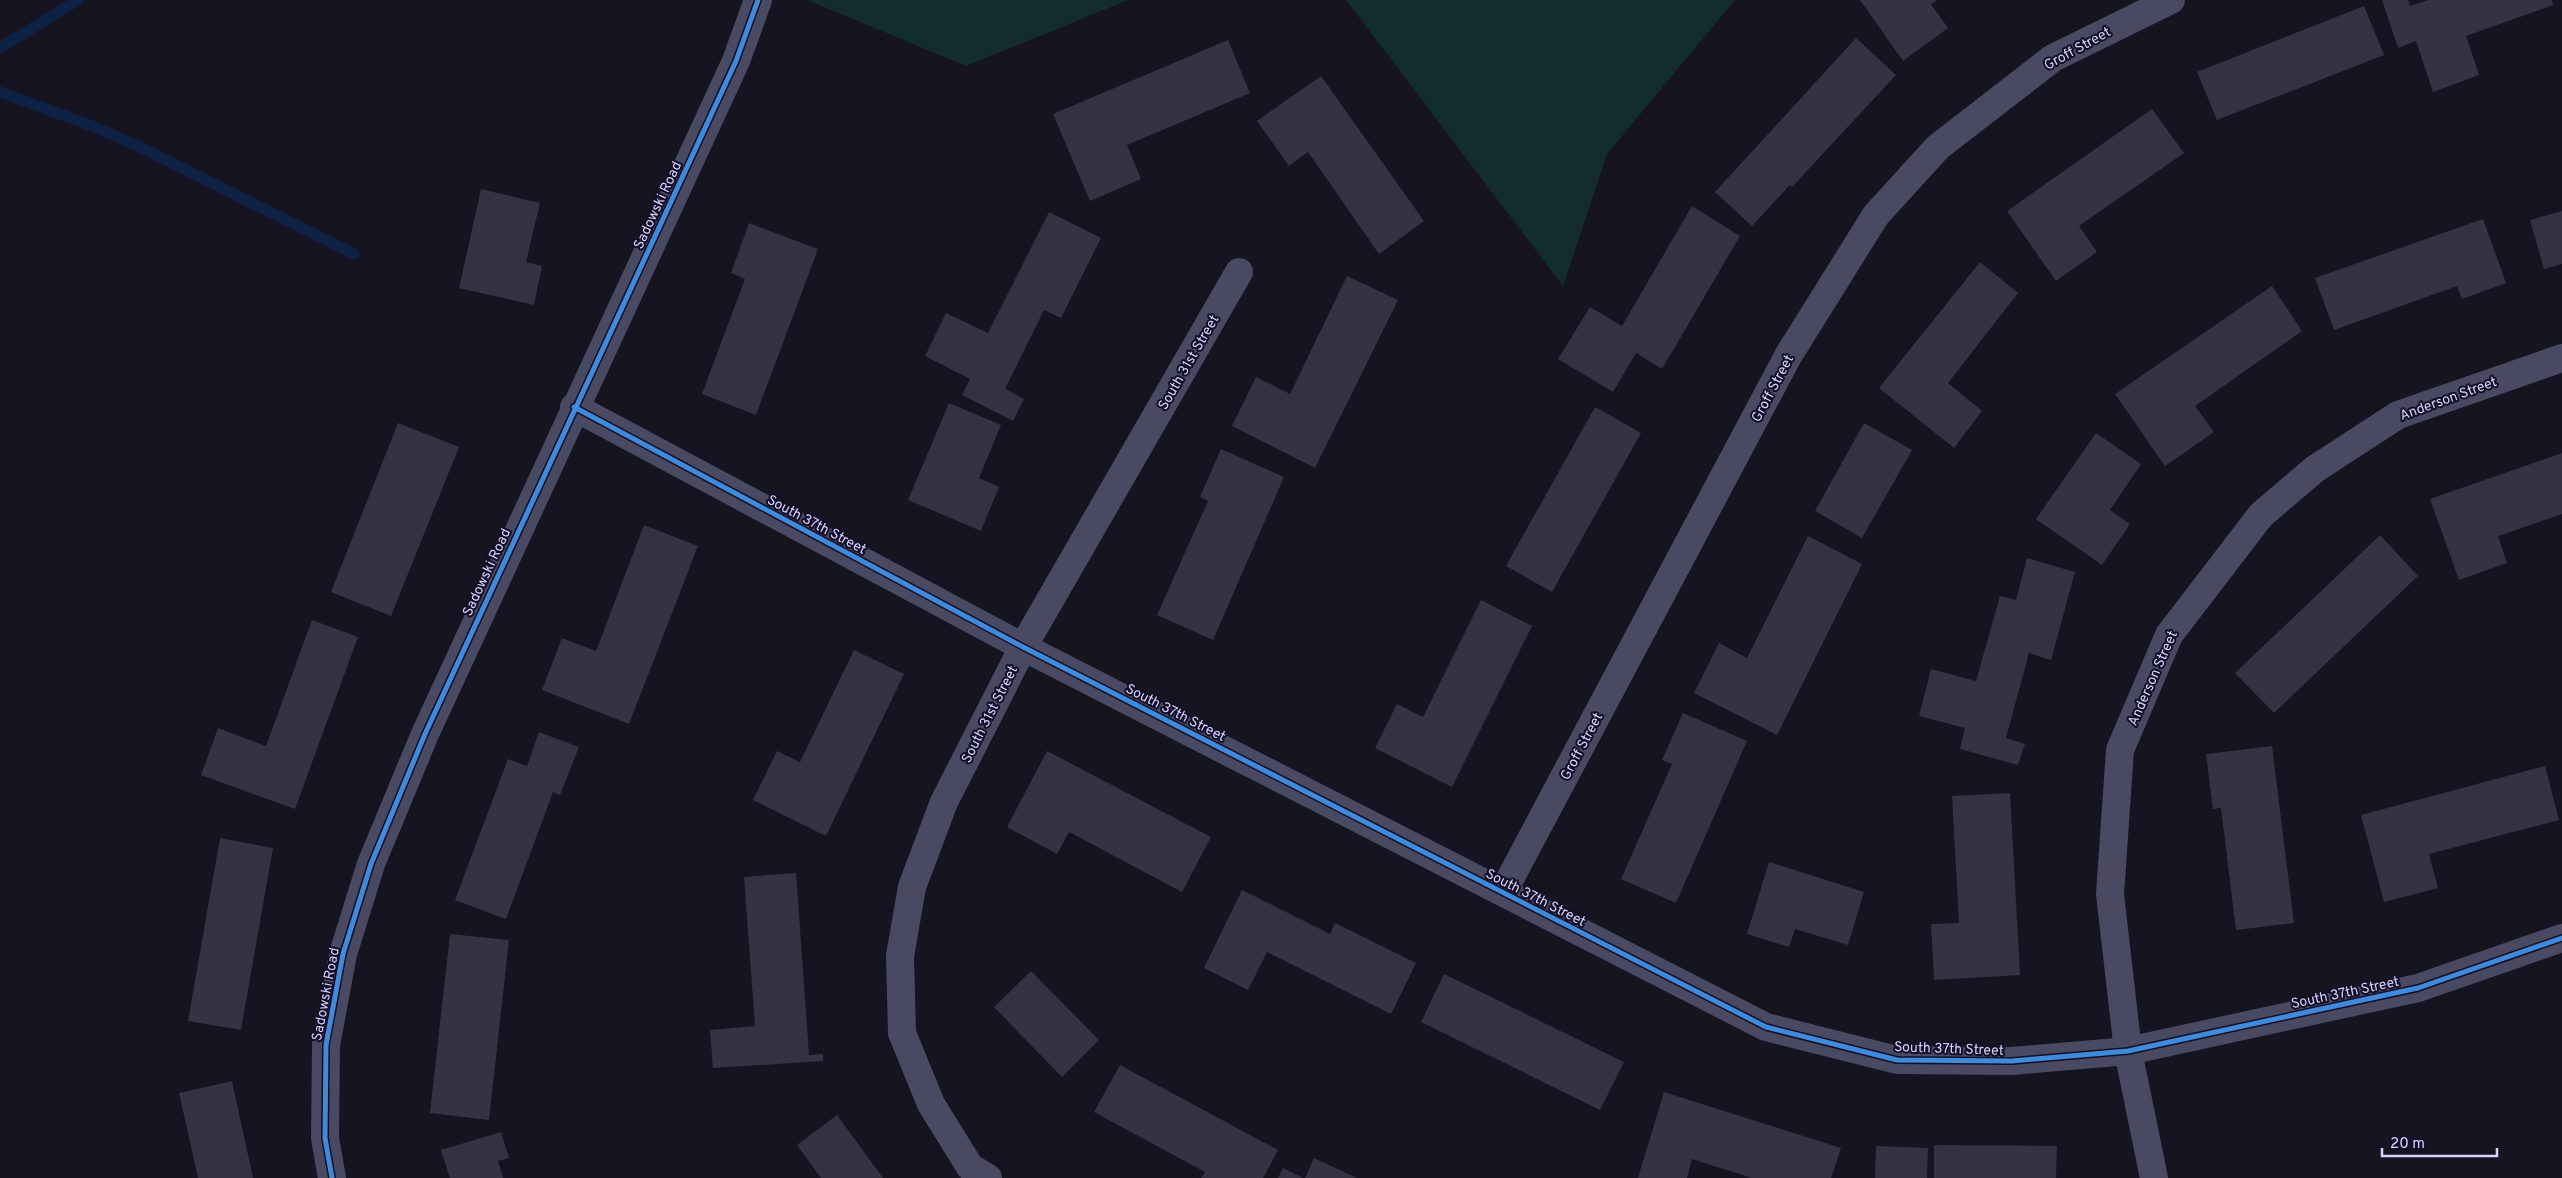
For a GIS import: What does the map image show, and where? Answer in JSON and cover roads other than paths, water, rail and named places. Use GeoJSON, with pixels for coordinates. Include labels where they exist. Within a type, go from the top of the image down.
{"type":"FeatureCollection","features":[{"type":"Feature","properties":{"kind":"street","name":"Sadowski Road"},"geometry":{"type":"LineString","coordinates":[[332,1178],[325,1138],[326,1045],[343,954],[371,864],[424,734],[736,61],[758,0]]}},
{"type":"Feature","properties":{"kind":"street","name":"Groff Street"},"geometry":{"type":"LineString","coordinates":[[1503,892],[1788,356],[1876,215],[1938,147],[2054,58],[2171,0]]}},
{"type":"Feature","properties":{"kind":"street","name":"South 31st Street"},"geometry":{"type":"LineString","coordinates":[[988,1178],[970,1167],[931,1104],[902,1033],[900,956],[912,887],[944,802],[1023,647],[1239,272]]}},
{"type":"Feature","properties":{"kind":"street","name":"Anderson Street"},"geometry":{"type":"LineString","coordinates":[[2154,1178],[2128,1052],[2110,894],[2120,750],[2168,635],[2261,515],[2315,468],[2398,415],[2562,358]]}},
{"type":"Feature","properties":{"kind":"street","name":"South 37th Street"},"geometry":{"type":"LineString","coordinates":[[574,407],[1023,647],[1766,1027],[1896,1060],[2012,1061],[2128,1052],[2418,988],[2562,938]]}},
{"type":"Feature","properties":{"kind":"waterway"},"geometry":{"type":"LineString","coordinates":[[0,48],[78,0]]}},
{"type":"Feature","properties":{"kind":"waterway"},"geometry":{"type":"LineString","coordinates":[[0,92],[87,124],[136,145],[354,254]]}}]}
